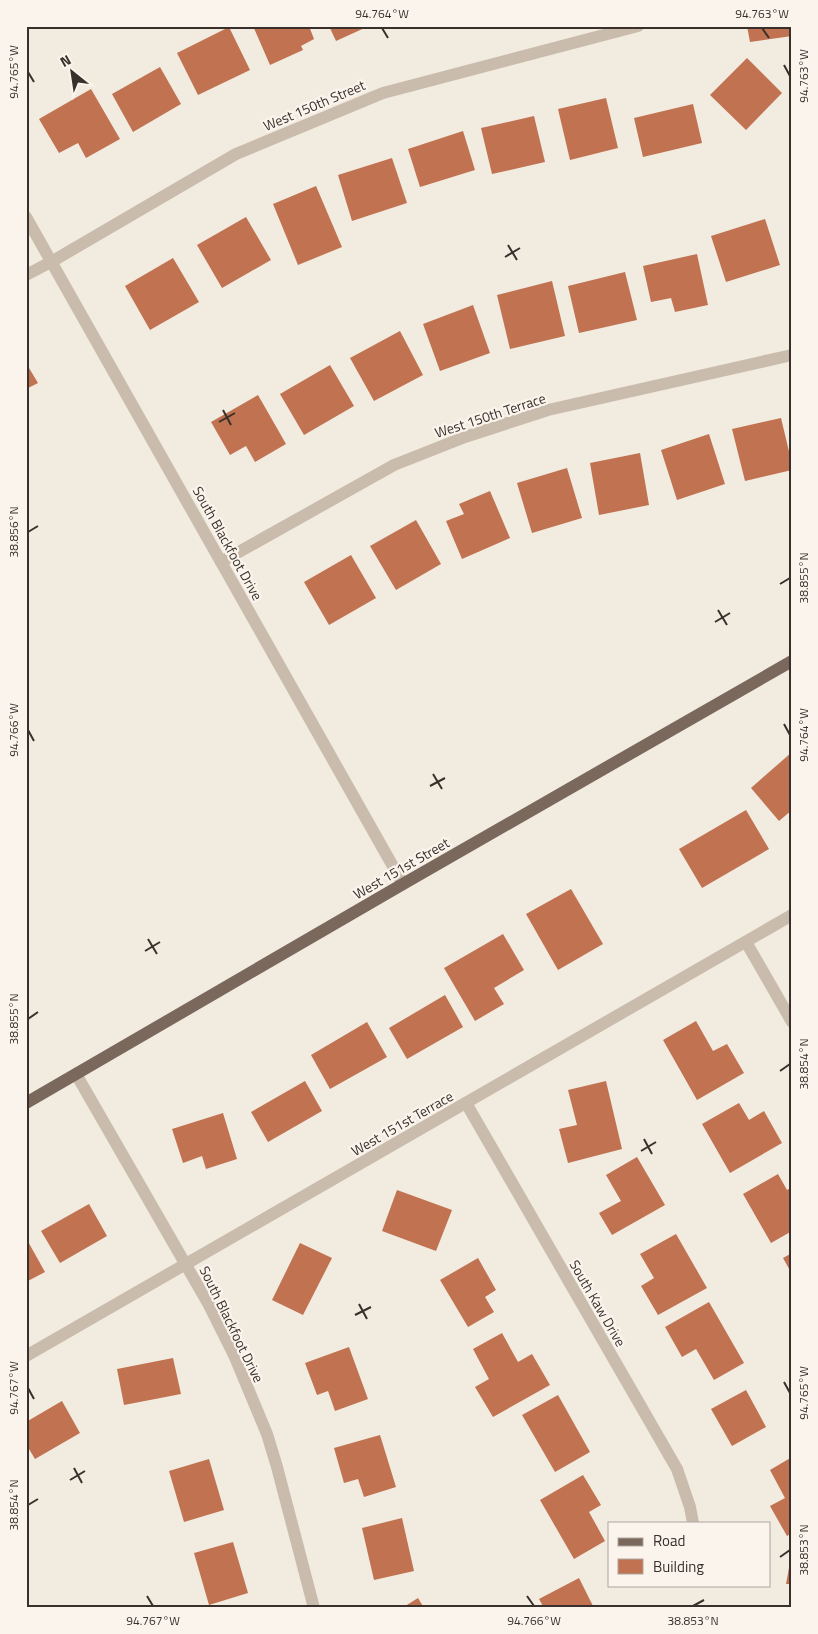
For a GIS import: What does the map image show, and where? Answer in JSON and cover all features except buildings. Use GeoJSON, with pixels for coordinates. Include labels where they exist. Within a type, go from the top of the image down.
{"type":"FeatureCollection","features":[{"type":"Feature","properties":{"kind":"main road","name":"West 151st Street"},"geometry":{"type":"LineString","coordinates":[[26,1103],[792,661]]}},
{"type":"Feature","properties":{"kind":"street","name":"West 150th Street"},"geometry":{"type":"LineString","coordinates":[[26,275],[52,262],[236,154],[382,93],[638,26]]}},
{"type":"Feature","properties":{"kind":"street","name":"South Blackfoot Drive"},"geometry":{"type":"LineString","coordinates":[[26,217],[403,884]]}},
{"type":"Feature","properties":{"kind":"street","name":"West 150th Terrace"},"geometry":{"type":"LineString","coordinates":[[221,562],[394,465],[465,437],[548,410],[792,355]]}},
{"type":"Feature","properties":{"kind":"street","name":"West 151st Terrace"},"geometry":{"type":"LineString","coordinates":[[26,1356],[792,915]]}},
{"type":"Feature","properties":{"kind":"street"},"geometry":{"type":"LineString","coordinates":[[746,942],[792,1022]]}},
{"type":"Feature","properties":{"kind":"street","name":"South Blackfoot Drive"},"geometry":{"type":"LineString","coordinates":[[76,1074],[209,1305],[234,1355],[267,1434],[278,1466],[314,1608]]}},
{"type":"Feature","properties":{"kind":"street","name":"South Kaw Drive"},"geometry":{"type":"LineString","coordinates":[[466,1103],[677,1469],[690,1507],[693,1522]]}}]}
